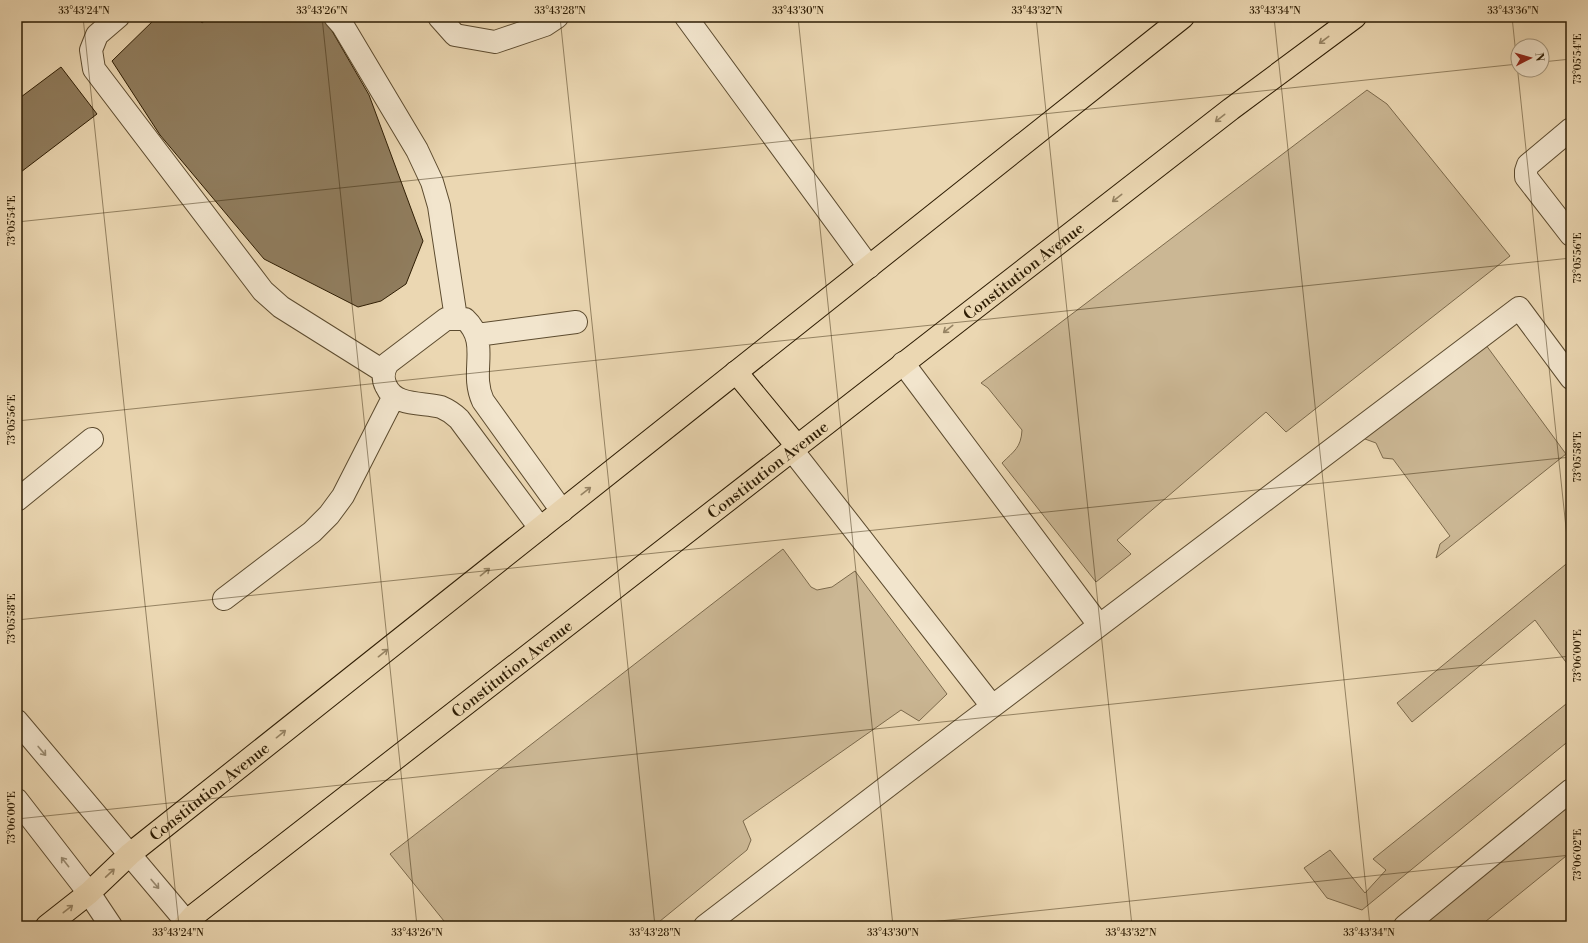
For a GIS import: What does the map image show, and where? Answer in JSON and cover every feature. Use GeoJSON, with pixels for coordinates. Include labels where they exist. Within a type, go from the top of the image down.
{"type":"FeatureCollection","features":[{"type":"Feature","properties":{"kind":"main road","name":"Constitution Avenue"},"geometry":{"type":"LineString","coordinates":[[46,926],[89,893],[130,854],[1183,17]]}},
{"type":"Feature","properties":{"kind":"main road","name":"Constitution Avenue"},"geometry":{"type":"LineString","coordinates":[[188,925],[193,916],[903,363],[1232,109],[1355,17]]}},
{"type":"Feature","properties":{"kind":"main road"},"geometry":{"type":"LineString","coordinates":[[736,372],[795,448]]}},
{"type":"Feature","properties":{"kind":"street"},"geometry":{"type":"LineString","coordinates":[[118,17],[97,35],[91,50],[94,69],[263,291],[280,307],[383,371]]}},
{"type":"Feature","properties":{"kind":"street"},"geometry":{"type":"LineString","coordinates":[[335,17],[343,26],[417,150],[432,182],[439,206],[456,318]]}},
{"type":"Feature","properties":{"kind":"street"},"geometry":{"type":"LineString","coordinates":[[439,17],[456,35],[495,42],[545,25],[557,17]]}},
{"type":"Feature","properties":{"kind":"street"},"geometry":{"type":"LineString","coordinates":[[686,17],[869,267]]}},
{"type":"Feature","properties":{"kind":"street"},"geometry":{"type":"LineString","coordinates":[[1571,129],[1528,165],[1526,171],[1526,177],[1571,235]]}},
{"type":"Feature","properties":{"kind":"street"},"geometry":{"type":"LineString","coordinates":[[705,926],[992,706],[1519,308],[1571,378]]}},
{"type":"Feature","properties":{"kind":"street"},"geometry":{"type":"LineString","coordinates":[[540,528],[460,419],[450,411],[441,407],[403,400],[394,396],[387,390],[383,371],[388,363],[446,319],[465,319],[472,326],[477,335],[478,391],[483,401],[562,511]]}},
{"type":"Feature","properties":{"kind":"street"},"geometry":{"type":"LineString","coordinates":[[477,335],[576,322]]}},
{"type":"Feature","properties":{"kind":"street"},"geometry":{"type":"LineString","coordinates":[[903,363],[1099,625]]}},
{"type":"Feature","properties":{"kind":"street"},"geometry":{"type":"LineString","coordinates":[[224,599],[312,532],[329,515],[343,496],[394,396]]}},
{"type":"Feature","properties":{"kind":"street"},"geometry":{"type":"LineString","coordinates":[[17,500],[92,439]]}},
{"type":"Feature","properties":{"kind":"street"},"geometry":{"type":"LineString","coordinates":[[795,448],[992,706]]}},
{"type":"Feature","properties":{"kind":"street"},"geometry":{"type":"LineString","coordinates":[[17,721],[188,925]]}},
{"type":"Feature","properties":{"kind":"street"},"geometry":{"type":"LineString","coordinates":[[1405,926],[1571,790]]}},
{"type":"Feature","properties":{"kind":"street"},"geometry":{"type":"LineString","coordinates":[[17,800],[89,893],[111,926]]}},
{"type":"Feature","properties":{"kind":"shaded area"},"geometry":{"type":"Polygon","coordinates":[[[1367,90],[1387,104],[1510,256],[1286,432],[1266,412],[1117,540],[1131,554],[1096,582],[1002,463],[1018,445],[1022,430],[988,388],[981,383],[1367,90]]]}},
{"type":"Feature","properties":{"kind":"shaded area"},"geometry":{"type":"Polygon","coordinates":[[[1483,341],[1566,454],[1436,558],[1440,544],[1450,536],[1393,459],[1383,458],[1376,443],[1365,439],[1360,435],[1483,341]]]}},
{"type":"Feature","properties":{"kind":"shaded area"},"geometry":{"type":"Polygon","coordinates":[[[783,549],[811,587],[817,590],[832,587],[855,571],[947,694],[919,721],[901,710],[743,821],[751,840],[747,850],[654,926],[448,926],[390,854],[783,549]]]}},
{"type":"Feature","properties":{"kind":"shaded area"},"geometry":{"type":"Polygon","coordinates":[[[1571,560],[1571,669],[1535,620],[1412,722],[1397,703],[1571,560]]]}},
{"type":"Feature","properties":{"kind":"shaded area"},"geometry":{"type":"Polygon","coordinates":[[[1571,700],[1571,739],[1362,910],[1327,898],[1304,868],[1330,850],[1365,893],[1386,870],[1373,859],[1571,700]]]}},
{"type":"Feature","properties":{"kind":"shaded area"},"geometry":{"type":"Polygon","coordinates":[[[1571,796],[1571,815],[1567,819],[1571,825],[1571,852],[1480,926],[1423,926],[1418,921],[1571,796]]]}},
{"type":"Feature","properties":{"kind":"building"},"geometry":{"type":"Polygon","coordinates":[[[157,17],[197,17],[202,23],[209,17],[324,17],[369,95],[423,241],[406,284],[381,301],[358,307],[264,259],[160,135],[112,61],[157,17]]]}},
{"type":"Feature","properties":{"kind":"building"},"geometry":{"type":"Polygon","coordinates":[[[61,67],[97,114],[17,175],[17,100],[61,67]]]}}]}
